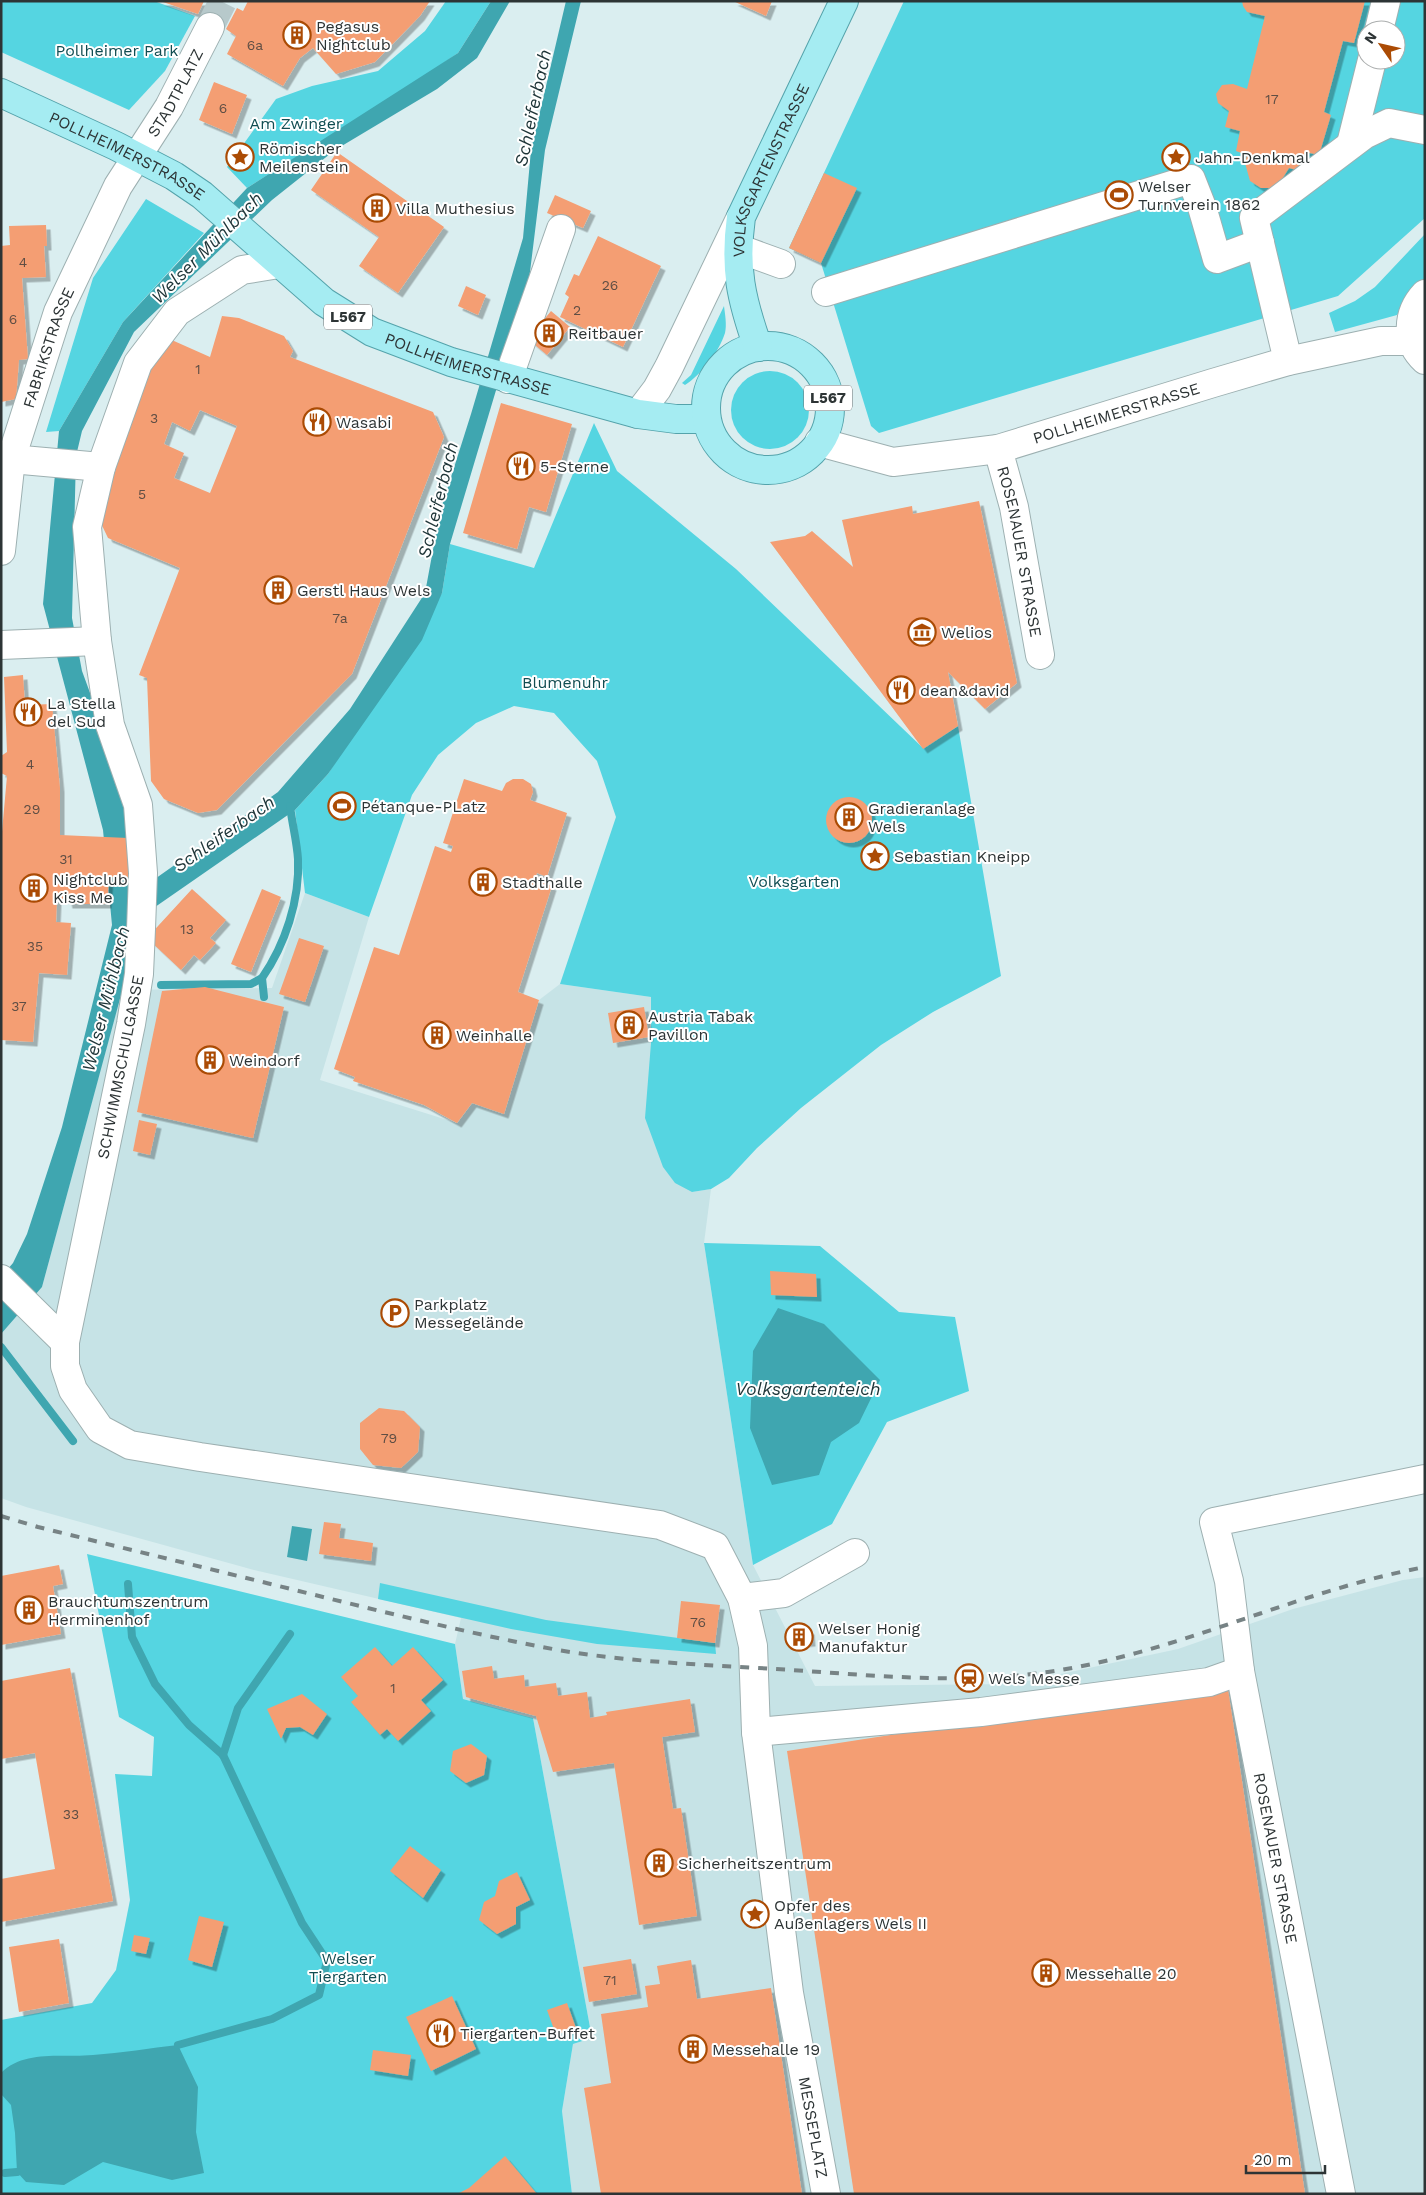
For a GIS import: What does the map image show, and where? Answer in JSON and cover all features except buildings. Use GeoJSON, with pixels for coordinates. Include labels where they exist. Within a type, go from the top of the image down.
{"type":"FeatureCollection","features":[{"type":"Feature","properties":{"kind":"main road","name":"VOLKSGARTENSTRASSE"},"geometry":{"type":"LineString","coordinates":[[758,347],[745,310],[738,269],[737,248],[741,217],[844,1]]}},
{"type":"Feature","properties":{"kind":"main road","name":"POLLHEIMERSTRASSE"},"geometry":{"type":"LineString","coordinates":[[1,93],[137,156],[174,176],[216,206],[324,302],[372,332],[408,347],[470,368],[638,414],[676,419],[706,418]]}},
{"type":"Feature","properties":{"kind":"main road","name":"L567"},"geometry":{"type":"LineString","coordinates":[[758,347],[778,347],[797,354],[814,366],[825,384],[830,403],[828,424],[819,442],[807,456],[791,466],[773,470],[754,469],[737,462],[723,451],[712,436],[706,418],[706,399],[712,380],[724,365],[739,353],[758,347]]}},
{"type":"Feature","properties":{"kind":"street"},"geometry":{"type":"LineString","coordinates":[[1381,20],[1386,1]]}},
{"type":"Feature","properties":{"kind":"street","name":"STADTPLATZ"},"geometry":{"type":"LineString","coordinates":[[137,156],[169,107],[210,27]]}},
{"type":"Feature","properties":{"kind":"street"},"geometry":{"type":"LineString","coordinates":[[1351,144],[1370,70]]}},
{"type":"Feature","properties":{"kind":"street"},"geometry":{"type":"LineString","coordinates":[[1288,362],[1254,218],[1364,135],[1389,123],[1425,130]]}},
{"type":"Feature","properties":{"kind":"street","name":"FABRIKSTRASSE"},"geometry":{"type":"LineString","coordinates":[[1,551],[20,459],[58,312],[118,186],[137,156]]}},
{"type":"Feature","properties":{"kind":"street"},"geometry":{"type":"LineString","coordinates":[[826,292],[1191,179],[1217,259],[1260,243]]}},
{"type":"Feature","properties":{"kind":"street"},"geometry":{"type":"LineString","coordinates":[[638,414],[657,389],[669,367],[741,217]]}},
{"type":"Feature","properties":{"kind":"street"},"geometry":{"type":"LineString","coordinates":[[503,378],[561,229]]}},
{"type":"Feature","properties":{"kind":"street"},"geometry":{"type":"LineString","coordinates":[[737,248],[780,264]]}},
{"type":"Feature","properties":{"kind":"street","name":"SCHWIMMSCHULGASSE"},"geometry":{"type":"LineString","coordinates":[[200,1457],[130,1445],[100,1429],[73,1390],[65,1366],[65,1342],[131,1024],[139,974],[141,928],[142,874],[138,805],[110,725],[90,641],[89,466],[138,363],[177,312],[242,270],[279,264]]}},
{"type":"Feature","properties":{"kind":"street"},"geometry":{"type":"LineString","coordinates":[[1419,350],[1410,327],[1412,313],[1418,301],[1425,294]]}},
{"type":"Feature","properties":{"kind":"street","name":"POLLHEIMERSTRASSE"},"geometry":{"type":"LineString","coordinates":[[819,442],[892,462],[998,449],[1213,382],[1288,362],[1381,341],[1419,350]]}},
{"type":"Feature","properties":{"kind":"street","name":"ROSENAUER STRASSE"},"geometry":{"type":"LineString","coordinates":[[998,449],[1014,507],[1040,655]]}},
{"type":"Feature","properties":{"kind":"street"},"geometry":{"type":"LineString","coordinates":[[20,459],[89,466]]}},
{"type":"Feature","properties":{"kind":"street"},"geometry":{"type":"LineString","coordinates":[[1,645],[90,641]]}},
{"type":"Feature","properties":{"kind":"street"},"geometry":{"type":"LineString","coordinates":[[1,1279],[65,1342]]}},
{"type":"Feature","properties":{"kind":"street","name":"MESSEPLATZ"},"geometry":{"type":"LineString","coordinates":[[200,1457],[660,1525],[716,1546],[742,1598],[752,1646],[756,1732],[789,1993],[826,2194]]}},
{"type":"Feature","properties":{"kind":"street","name":"ROSENAUER STRASSE"},"geometry":{"type":"LineString","coordinates":[[1341,2194],[1240,1671],[1229,1581],[1214,1522],[1425,1479]]}},
{"type":"Feature","properties":{"kind":"street"},"geometry":{"type":"LineString","coordinates":[[742,1598],[784,1593],[855,1552]]}},
{"type":"Feature","properties":{"kind":"street"},"geometry":{"type":"LineString","coordinates":[[756,1732],[981,1712],[1209,1682],[1240,1671]]}},
{"type":"Feature","properties":{"kind":"shaded area"},"geometry":{"type":"Polygon","coordinates":[[[305,893],[369,917],[320,1080],[457,1123],[472,1103],[504,1113],[539,1000],[560,984],[651,997],[651,1043],[692,1192],[711,1189],[704,1243],[753,1565],[815,1686],[1014,1684],[1178,1649],[1293,1609],[1403,1580],[1425,1577],[1425,2194],[572,2194],[562,2111],[573,2044],[592,2038],[533,1718],[463,1699],[455,1644],[461,1618],[254,1570],[26,1507],[1,1498],[1,1334],[42,1287],[122,990],[272,988],[305,893]]]}},
{"type":"Feature","properties":{"kind":"green space","name":"Pollheimer Park"},"geometry":{"type":"Polygon","coordinates":[[[1,1],[154,1],[195,16],[165,71],[129,110],[1,52],[1,1]]]}},
{"type":"Feature","properties":{"kind":"green space","name":"Am Zwinger"},"geometry":{"type":"Polygon","coordinates":[[[446,1],[491,1],[458,53],[419,80],[247,188],[227,167],[276,99],[312,86],[378,71],[425,31],[446,1]]]}},
{"type":"Feature","properties":{"kind":"green space","name":"Welser Turnverein 1862"},"geometry":{"type":"Polygon","coordinates":[[[904,1],[1425,1],[1425,218],[1338,296],[879,433],[871,426],[821,263],[789,248],[904,1]]]}},
{"type":"Feature","properties":{"kind":"green space"},"geometry":{"type":"Polygon","coordinates":[[[146,199],[204,233],[123,322],[59,431],[46,432],[93,278],[146,199]]]}},
{"type":"Feature","properties":{"kind":"green space"},"geometry":{"type":"Polygon","coordinates":[[[1425,234],[1425,280],[1418,284],[1397,315],[1335,332],[1329,313],[1355,301],[1375,287],[1425,234]]]}},
{"type":"Feature","properties":{"kind":"green space"},"geometry":{"type":"Polygon","coordinates":[[[724,306],[726,327],[722,340],[714,355],[703,369],[685,385],[682,383],[691,375],[724,306]]]}},
{"type":"Feature","properties":{"kind":"green space"},"geometry":{"type":"Polygon","coordinates":[[[770,371],[785,374],[802,388],[806,395],[809,410],[806,425],[792,442],[785,446],[770,449],[755,446],[738,432],[734,425],[731,410],[734,395],[748,378],[755,374],[770,371]]]}},
{"type":"Feature","properties":{"kind":"green space","name":"Volksgarten"},"geometry":{"type":"Polygon","coordinates":[[[594,423],[617,471],[736,569],[923,748],[958,726],[1001,976],[933,1012],[881,1045],[801,1108],[757,1148],[729,1178],[711,1189],[692,1192],[675,1183],[663,1167],[645,1118],[651,1043],[651,997],[560,984],[616,817],[597,761],[554,713],[514,706],[476,723],[438,755],[412,795],[369,917],[305,893],[295,810],[328,774],[442,593],[450,544],[534,568],[594,423]]]}},
{"type":"Feature","properties":{"kind":"green space"},"geometry":{"type":"Polygon","coordinates":[[[704,1243],[820,1246],[899,1312],[955,1317],[969,1391],[887,1422],[832,1524],[753,1565],[704,1243]]]}},
{"type":"Feature","properties":{"kind":"green space","name":"Welser Tiergarten"},"geometry":{"type":"Polygon","coordinates":[[[87,1554],[455,1644],[463,1699],[533,1718],[592,2038],[573,2044],[562,2111],[572,2194],[1,2194],[1,2020],[92,2003],[116,1970],[130,1900],[115,1774],[152,1776],[154,1737],[119,1717],[87,1554]]]}},
{"type":"Feature","properties":{"kind":"green space"},"geometry":{"type":"Polygon","coordinates":[[[380,1583],[546,1620],[715,1643],[716,1654],[597,1644],[511,1629],[378,1599],[380,1583]]]}},
{"type":"Feature","properties":{"kind":"water"},"geometry":{"type":"Polygon","coordinates":[[[491,1],[510,1],[477,58],[437,89],[335,150],[272,200],[134,332],[82,431],[76,456],[72,618],[82,671],[118,769],[136,879],[135,893],[278,792],[350,709],[425,593],[440,512],[523,238],[531,150],[566,1],[581,1],[545,150],[529,280],[450,544],[442,593],[422,640],[328,774],[295,810],[132,923],[124,984],[42,1287],[1,1334],[1,1277],[13,1263],[27,1234],[62,1127],[112,925],[103,830],[43,604],[59,431],[123,322],[247,188],[458,53],[491,1]]]}},
{"type":"Feature","properties":{"kind":"water","name":"Volksgartenteich"},"geometry":{"type":"Polygon","coordinates":[[[778,1308],[824,1324],[880,1380],[859,1423],[831,1442],[819,1475],[772,1485],[750,1428],[753,1351],[778,1308]]]}},
{"type":"Feature","properties":{"kind":"water"},"geometry":{"type":"Polygon","coordinates":[[[292,1526],[312,1529],[307,1561],[287,1557],[292,1526]]]}},
{"type":"Feature","properties":{"kind":"water"},"geometry":{"type":"Polygon","coordinates":[[[178,2045],[198,2087],[196,2132],[204,2173],[172,2180],[103,2162],[64,2185],[26,2182],[17,2172],[11,2105],[1,2094],[1,2073],[10,2065],[21,2060],[45,2056],[82,2056],[178,2045]]]}},
{"type":"Feature","properties":{"kind":"waterway"},"geometry":{"type":"LineString","coordinates":[[264,997],[262,978],[278,951],[294,906],[298,859],[290,806]]}},
{"type":"Feature","properties":{"kind":"waterway"},"geometry":{"type":"LineString","coordinates":[[161,985],[251,984],[262,978]]}},
{"type":"Feature","properties":{"kind":"waterway"},"geometry":{"type":"LineString","coordinates":[[1,1347],[73,1441]]}},
{"type":"Feature","properties":{"kind":"waterway"},"geometry":{"type":"LineString","coordinates":[[128,1584],[132,1637],[155,1684],[189,1725],[223,1755],[302,1923],[327,1961],[319,1995],[272,2019],[178,2045]]}},
{"type":"Feature","properties":{"kind":"waterway"},"geometry":{"type":"LineString","coordinates":[[223,1755],[238,1708],[290,1634]]}},
{"type":"Feature","properties":{"kind":"waterway"},"geometry":{"type":"LineString","coordinates":[[5,2173],[17,2172]]}},
{"type":"Feature","properties":{"kind":"tunnel"},"geometry":{"type":"LineString","coordinates":[[210,27],[223,1]]}},
{"type":"Feature","properties":{"kind":"railway"},"geometry":{"type":"LineString","coordinates":[[1,1516],[38,1527],[406,1617],[558,1650],[616,1658],[675,1663],[920,1678],[1016,1676],[1096,1663],[1190,1637],[1330,1591],[1425,1567]]}},
{"type":"Feature","properties":{"kind":"place","name":"Pegasus Nightclub"},"geometry":{"type":"Point","coordinates":[297,35]}},
{"type":"Feature","properties":{"kind":"place","name":"Römischer Meilenstein"},"geometry":{"type":"Point","coordinates":[240,157]}},
{"type":"Feature","properties":{"kind":"place","name":"Jahn-Denkmal"},"geometry":{"type":"Point","coordinates":[1176,157]}},
{"type":"Feature","properties":{"kind":"place","name":"Welser Turnverein 1862"},"geometry":{"type":"Point","coordinates":[1119,195]}},
{"type":"Feature","properties":{"kind":"place","name":"Villa Muthesius"},"geometry":{"type":"Point","coordinates":[377,208]}},
{"type":"Feature","properties":{"kind":"place","name":"Reitbauer"},"geometry":{"type":"Point","coordinates":[549,333]}},
{"type":"Feature","properties":{"kind":"place","name":"Wasabi"},"geometry":{"type":"Point","coordinates":[317,422]}},
{"type":"Feature","properties":{"kind":"place","name":"5-Sterne"},"geometry":{"type":"Point","coordinates":[521,466]}},
{"type":"Feature","properties":{"kind":"place","name":"Gerstl Haus Wels"},"geometry":{"type":"Point","coordinates":[278,590]}},
{"type":"Feature","properties":{"kind":"place","name":"Welios"},"geometry":{"type":"Point","coordinates":[922,632]}},
{"type":"Feature","properties":{"kind":"place","name":"dean&david"},"geometry":{"type":"Point","coordinates":[901,690]}},
{"type":"Feature","properties":{"kind":"place","name":"La Stella del Sud"},"geometry":{"type":"Point","coordinates":[28,712]}},
{"type":"Feature","properties":{"kind":"place","name":"Pétanque-PLatz"},"geometry":{"type":"Point","coordinates":[342,806]}},
{"type":"Feature","properties":{"kind":"place","name":"Gradieranlage Wels"},"geometry":{"type":"Point","coordinates":[849,817]}},
{"type":"Feature","properties":{"kind":"place","name":"Sebastian Kneipp"},"geometry":{"type":"Point","coordinates":[875,856]}},
{"type":"Feature","properties":{"kind":"place","name":"Stadthalle"},"geometry":{"type":"Point","coordinates":[483,882]}},
{"type":"Feature","properties":{"kind":"place","name":"Nightclub Kiss Me"},"geometry":{"type":"Point","coordinates":[34,888]}},
{"type":"Feature","properties":{"kind":"place","name":"Austria Tabak Pavillon"},"geometry":{"type":"Point","coordinates":[629,1025]}},
{"type":"Feature","properties":{"kind":"place","name":"Weinhalle"},"geometry":{"type":"Point","coordinates":[437,1035]}},
{"type":"Feature","properties":{"kind":"place","name":"Weindorf"},"geometry":{"type":"Point","coordinates":[210,1060]}},
{"type":"Feature","properties":{"kind":"place","name":"Parkplatz Messegelände"},"geometry":{"type":"Point","coordinates":[395,1313]}},
{"type":"Feature","properties":{"kind":"place","name":"Brauchtumszentrum Herminenhof"},"geometry":{"type":"Point","coordinates":[29,1610]}},
{"type":"Feature","properties":{"kind":"place","name":"Welser Honig Manufaktur"},"geometry":{"type":"Point","coordinates":[799,1637]}},
{"type":"Feature","properties":{"kind":"place","name":"Wels Messe"},"geometry":{"type":"Point","coordinates":[969,1678]}},
{"type":"Feature","properties":{"kind":"place","name":"Sicherheitszentrum"},"geometry":{"type":"Point","coordinates":[659,1863]}},
{"type":"Feature","properties":{"kind":"place","name":"Opfer des Außenlagers Wels II"},"geometry":{"type":"Point","coordinates":[755,1914]}},
{"type":"Feature","properties":{"kind":"place","name":"Messehalle 20"},"geometry":{"type":"Point","coordinates":[1046,1973]}},
{"type":"Feature","properties":{"kind":"place","name":"Tiergarten-Buffet"},"geometry":{"type":"Point","coordinates":[441,2033]}},
{"type":"Feature","properties":{"kind":"place","name":"Messehalle 19"},"geometry":{"type":"Point","coordinates":[693,2049]}},
{"type":"Feature","properties":{"kind":"water label","name":"Schleiferbach"},"geometry":{"type":"Point","coordinates":[533,108]}},
{"type":"Feature","properties":{"kind":"water label","name":"Welser Mühlbach"},"geometry":{"type":"Point","coordinates":[207,248]}},
{"type":"Feature","properties":{"kind":"water label","name":"Schleiferbach"},"geometry":{"type":"Point","coordinates":[438,500]}},
{"type":"Feature","properties":{"kind":"water label","name":"Schleiferbach"},"geometry":{"type":"Point","coordinates":[224,834]}},
{"type":"Feature","properties":{"kind":"water label","name":"Welser Mühlbach"},"geometry":{"type":"Point","coordinates":[106,999]}},
{"type":"Feature","properties":{"kind":"park label","name":"Blumenuhr"},"geometry":{"type":"Point","coordinates":[565,682]}}]}
